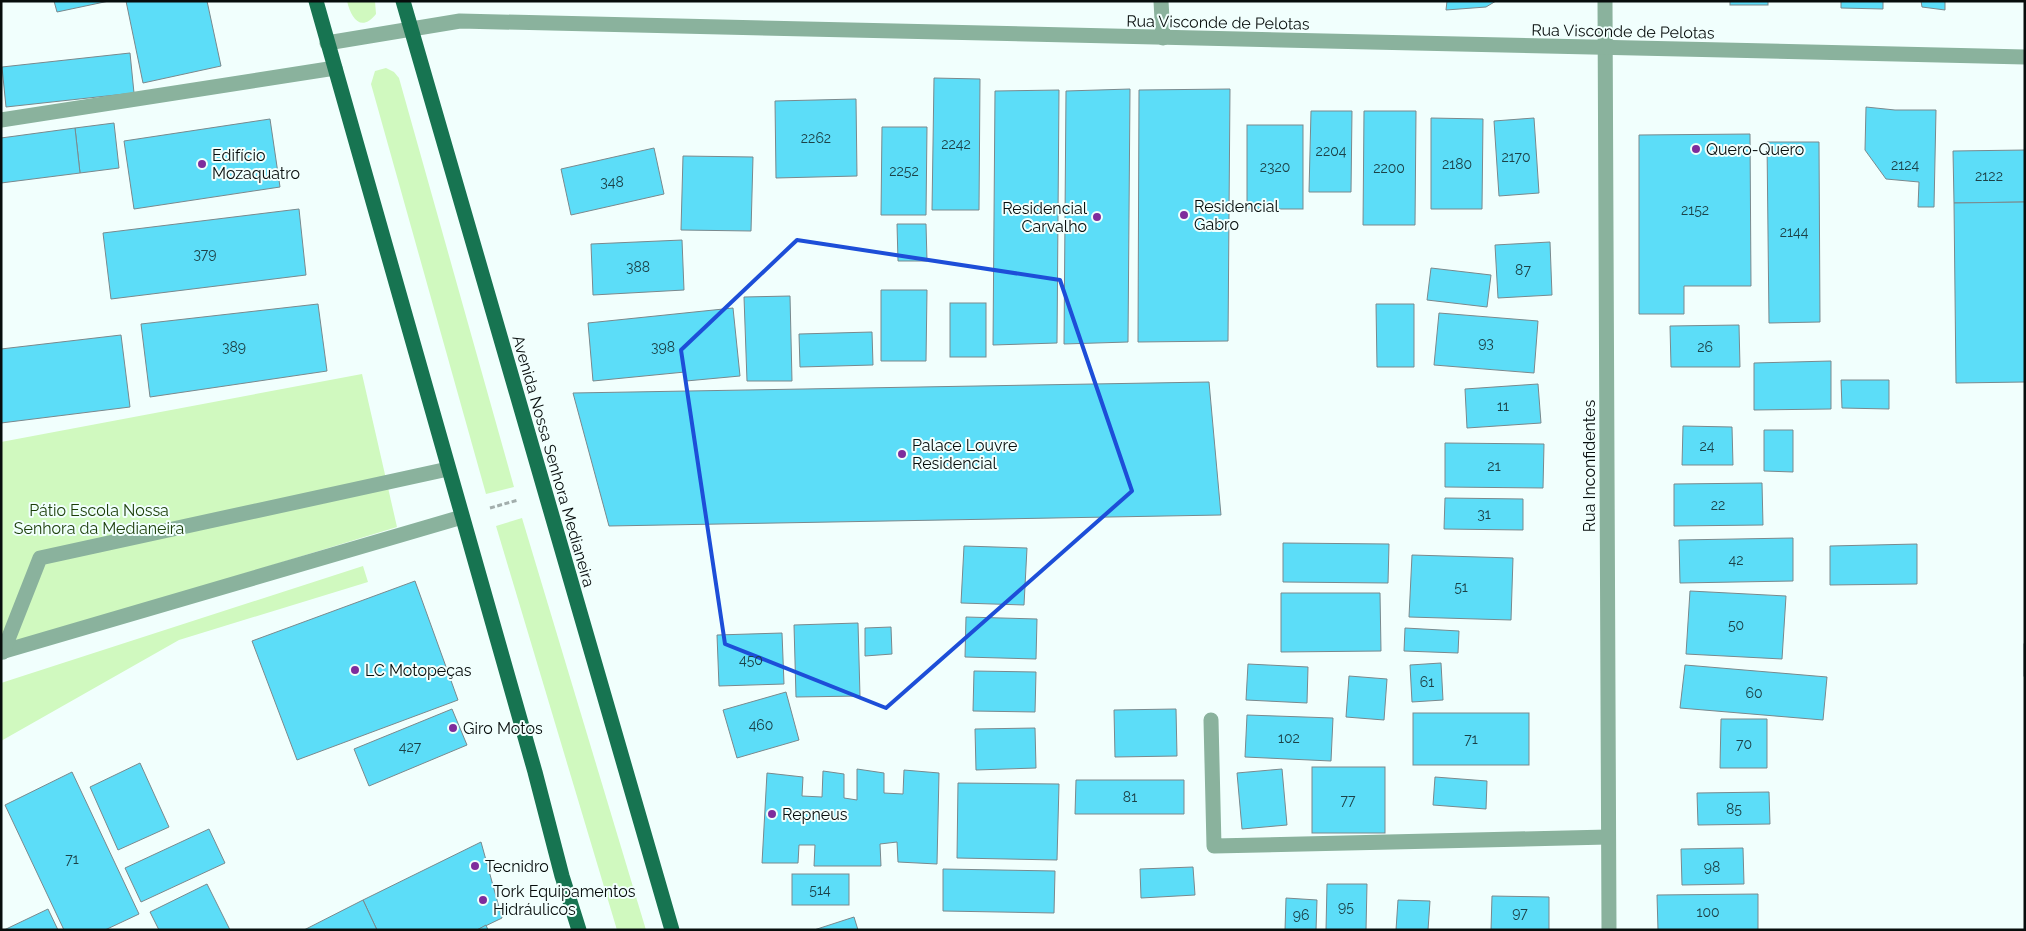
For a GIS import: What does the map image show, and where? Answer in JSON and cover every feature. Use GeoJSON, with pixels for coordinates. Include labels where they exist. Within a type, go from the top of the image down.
{"type":"FeatureCollection","features":[{"type":"Feature","properties":{"kind":"main road"},"geometry":{"type":"LineString","coordinates":[[316,1],[535,772],[562,876],[579,930]]}},
{"type":"Feature","properties":{"kind":"main road","name":"Avenida Nossa Senhora Medianeira"},"geometry":{"type":"LineString","coordinates":[[403,1],[672,930]]}},
{"type":"Feature","properties":{"kind":"street"},"geometry":{"type":"LineString","coordinates":[[1161,1],[1162,38]]}},
{"type":"Feature","properties":{"kind":"street","name":"Rua Inconfidentes"},"geometry":{"type":"LineString","coordinates":[[1605,1],[1609,930]]}},
{"type":"Feature","properties":{"kind":"street","name":"Rua Visconde de Pelotas"},"geometry":{"type":"LineString","coordinates":[[327,44],[460,21],[2025,57]]}},
{"type":"Feature","properties":{"kind":"street"},"geometry":{"type":"LineString","coordinates":[[1,120],[335,68]]}},
{"type":"Feature","properties":{"kind":"street"},"geometry":{"type":"LineString","coordinates":[[2,652],[40,558],[448,469]]}},
{"type":"Feature","properties":{"kind":"street"},"geometry":{"type":"LineString","coordinates":[[2,652],[462,517]]}},
{"type":"Feature","properties":{"kind":"street"},"geometry":{"type":"LineString","coordinates":[[1211,720],[1214,846],[1608,837]]}},
{"type":"Feature","properties":{"kind":"path"},"geometry":{"type":"LineString","coordinates":[[462,517],[545,492]]}},
{"type":"Feature","properties":{"kind":"highlighted area"},"geometry":{"type":"Polygon","coordinates":[[[797,240],[1060,280],[1132,491],[886,708],[725,644],[681,350],[797,240]]]}},
{"type":"Feature","properties":{"kind":"green space"},"geometry":{"type":"Polygon","coordinates":[[[347,1],[375,1],[376,14],[371,20],[361,23],[354,18],[347,1]]]}},
{"type":"Feature","properties":{"kind":"green space"},"geometry":{"type":"Polygon","coordinates":[[[386,68],[394,72],[399,78],[514,487],[486,494],[371,84],[375,71],[386,68]]]}},
{"type":"Feature","properties":{"kind":"green space","name":"Pátio Escola Nossa Senhora da Medianeira"},"geometry":{"type":"Polygon","coordinates":[[[362,374],[397,527],[1,648],[1,442],[362,374]]]}},
{"type":"Feature","properties":{"kind":"green space"},"geometry":{"type":"Polygon","coordinates":[[[522,518],[646,930],[617,930],[496,526],[522,518]]]}},
{"type":"Feature","properties":{"kind":"green space"},"geometry":{"type":"Polygon","coordinates":[[[363,566],[368,582],[179,640],[1,741],[1,683],[363,566]]]}},
{"type":"Feature","properties":{"kind":"building"},"geometry":{"type":"Polygon","coordinates":[[[54,1],[109,1],[57,12],[54,1]]]}},
{"type":"Feature","properties":{"kind":"building"},"geometry":{"type":"Polygon","coordinates":[[[126,1],[207,1],[221,66],[143,83],[126,1]]]}},
{"type":"Feature","properties":{"kind":"building"},"geometry":{"type":"Polygon","coordinates":[[[1447,1],[1496,1],[1486,7],[1446,10],[1447,1]]]}},
{"type":"Feature","properties":{"kind":"building"},"geometry":{"type":"Polygon","coordinates":[[[1730,1],[1768,1],[1768,5],[1730,5],[1730,1]]]}},
{"type":"Feature","properties":{"kind":"building"},"geometry":{"type":"Polygon","coordinates":[[[1841,1],[1883,1],[1883,9],[1841,8],[1841,1]]]}},
{"type":"Feature","properties":{"kind":"building"},"geometry":{"type":"Polygon","coordinates":[[[1921,1],[1945,1],[1945,10],[1922,7],[1921,1]]]}},
{"type":"Feature","properties":{"kind":"building"},"geometry":{"type":"Polygon","coordinates":[[[130,53],[134,93],[6,107],[2,67],[130,53]]]}},
{"type":"Feature","properties":{"kind":"building"},"geometry":{"type":"Polygon","coordinates":[[[934,78],[980,79],[979,210],[932,210],[934,78]]]}},
{"type":"Feature","properties":{"kind":"building","name":"Residencial Carvalho"},"geometry":{"type":"Polygon","coordinates":[[[1130,89],[1128,342],[1064,344],[1066,91],[1130,89]]]}},
{"type":"Feature","properties":{"kind":"building","name":"Residencial Gabro"},"geometry":{"type":"Polygon","coordinates":[[[1230,89],[1228,341],[1138,342],[1139,90],[1230,89]]]}},
{"type":"Feature","properties":{"kind":"building"},"geometry":{"type":"Polygon","coordinates":[[[1059,90],[1057,343],[993,345],[995,91],[1059,90]]]}},
{"type":"Feature","properties":{"kind":"building"},"geometry":{"type":"Polygon","coordinates":[[[856,99],[857,176],[776,178],[775,101],[856,99]]]}},
{"type":"Feature","properties":{"kind":"building"},"geometry":{"type":"Polygon","coordinates":[[[1866,107],[1895,110],[1936,110],[1934,207],[1918,207],[1919,182],[1886,179],[1865,150],[1866,107]]]}},
{"type":"Feature","properties":{"kind":"building"},"geometry":{"type":"Polygon","coordinates":[[[1311,111],[1352,111],[1351,192],[1309,192],[1311,111]]]}},
{"type":"Feature","properties":{"kind":"building"},"geometry":{"type":"Polygon","coordinates":[[[1364,111],[1416,111],[1415,225],[1363,225],[1364,111]]]}},
{"type":"Feature","properties":{"kind":"building"},"geometry":{"type":"Polygon","coordinates":[[[1431,118],[1483,119],[1482,209],[1431,209],[1431,118]]]}},
{"type":"Feature","properties":{"kind":"building"},"geometry":{"type":"Polygon","coordinates":[[[1534,118],[1539,193],[1499,196],[1494,121],[1534,118]]]}},
{"type":"Feature","properties":{"kind":"building","name":"Edifício Mozaquatro"},"geometry":{"type":"Polygon","coordinates":[[[270,119],[280,187],[134,209],[124,141],[270,119]]]}},
{"type":"Feature","properties":{"kind":"building"},"geometry":{"type":"Polygon","coordinates":[[[114,123],[119,168],[80,173],[75,128],[114,123]]]}},
{"type":"Feature","properties":{"kind":"building"},"geometry":{"type":"Polygon","coordinates":[[[1247,125],[1303,125],[1303,209],[1247,209],[1247,125]]]}},
{"type":"Feature","properties":{"kind":"building"},"geometry":{"type":"Polygon","coordinates":[[[882,127],[927,127],[926,215],[881,215],[882,127]]]}},
{"type":"Feature","properties":{"kind":"building"},"geometry":{"type":"Polygon","coordinates":[[[75,128],[80,173],[1,183],[1,138],[75,128]]]}},
{"type":"Feature","properties":{"kind":"building"},"geometry":{"type":"Polygon","coordinates":[[[1750,134],[1751,286],[1684,286],[1684,314],[1639,314],[1639,135],[1750,134]]]}},
{"type":"Feature","properties":{"kind":"building"},"geometry":{"type":"Polygon","coordinates":[[[1767,142],[1819,142],[1820,322],[1769,323],[1767,142]]]}},
{"type":"Feature","properties":{"kind":"building"},"geometry":{"type":"Polygon","coordinates":[[[654,148],[664,194],[571,215],[561,169],[654,148]]]}},
{"type":"Feature","properties":{"kind":"building"},"geometry":{"type":"Polygon","coordinates":[[[2025,150],[2025,202],[1954,203],[1953,151],[2025,150]]]}},
{"type":"Feature","properties":{"kind":"building"},"geometry":{"type":"Polygon","coordinates":[[[683,156],[753,157],[751,231],[681,230],[683,156]]]}},
{"type":"Feature","properties":{"kind":"building"},"geometry":{"type":"Polygon","coordinates":[[[2025,202],[2025,382],[1956,383],[1954,203],[2025,202]]]}},
{"type":"Feature","properties":{"kind":"building"},"geometry":{"type":"Polygon","coordinates":[[[299,209],[306,275],[111,299],[103,233],[299,209]]]}},
{"type":"Feature","properties":{"kind":"building"},"geometry":{"type":"Polygon","coordinates":[[[897,224],[926,224],[927,261],[898,261],[897,224]]]}},
{"type":"Feature","properties":{"kind":"building"},"geometry":{"type":"Polygon","coordinates":[[[682,240],[684,290],[593,295],[591,244],[682,240]]]}},
{"type":"Feature","properties":{"kind":"building"},"geometry":{"type":"Polygon","coordinates":[[[1550,242],[1552,295],[1498,298],[1495,245],[1550,242]]]}},
{"type":"Feature","properties":{"kind":"building"},"geometry":{"type":"Polygon","coordinates":[[[1431,268],[1491,275],[1487,307],[1427,300],[1431,268]]]}},
{"type":"Feature","properties":{"kind":"building"},"geometry":{"type":"Polygon","coordinates":[[[881,290],[927,290],[926,361],[881,361],[881,290]]]}},
{"type":"Feature","properties":{"kind":"building"},"geometry":{"type":"Polygon","coordinates":[[[790,296],[792,381],[747,381],[744,297],[790,296]]]}},
{"type":"Feature","properties":{"kind":"building"},"geometry":{"type":"Polygon","coordinates":[[[950,303],[986,303],[986,357],[950,357],[950,303]]]}},
{"type":"Feature","properties":{"kind":"building"},"geometry":{"type":"Polygon","coordinates":[[[318,304],[327,371],[150,397],[141,324],[318,304]]]}},
{"type":"Feature","properties":{"kind":"building"},"geometry":{"type":"Polygon","coordinates":[[[1376,304],[1414,304],[1414,367],[1377,367],[1376,304]]]}},
{"type":"Feature","properties":{"kind":"building"},"geometry":{"type":"Polygon","coordinates":[[[733,308],[740,376],[686,381],[685,372],[593,381],[588,323],[733,308]]]}},
{"type":"Feature","properties":{"kind":"building"},"geometry":{"type":"Polygon","coordinates":[[[1439,313],[1538,321],[1534,373],[1434,365],[1439,313]]]}},
{"type":"Feature","properties":{"kind":"building"},"geometry":{"type":"Polygon","coordinates":[[[1739,325],[1740,367],[1671,367],[1670,326],[1739,325]]]}},
{"type":"Feature","properties":{"kind":"building"},"geometry":{"type":"Polygon","coordinates":[[[872,332],[873,365],[800,367],[799,334],[872,332]]]}},
{"type":"Feature","properties":{"kind":"building"},"geometry":{"type":"Polygon","coordinates":[[[121,335],[130,407],[1,423],[1,349],[121,335]]]}},
{"type":"Feature","properties":{"kind":"building"},"geometry":{"type":"Polygon","coordinates":[[[1831,361],[1831,409],[1754,410],[1754,363],[1831,361]]]}},
{"type":"Feature","properties":{"kind":"building"},"geometry":{"type":"Polygon","coordinates":[[[1841,380],[1889,380],[1889,409],[1842,408],[1841,380]]]}},
{"type":"Feature","properties":{"kind":"building","name":"Palace Louvre Residencial"},"geometry":{"type":"Polygon","coordinates":[[[1209,382],[1221,515],[609,526],[573,393],[1209,382]]]}},
{"type":"Feature","properties":{"kind":"building"},"geometry":{"type":"Polygon","coordinates":[[[1538,384],[1541,423],[1467,428],[1465,389],[1538,384]]]}},
{"type":"Feature","properties":{"kind":"building"},"geometry":{"type":"Polygon","coordinates":[[[1683,426],[1732,427],[1733,465],[1682,465],[1683,426]]]}},
{"type":"Feature","properties":{"kind":"building"},"geometry":{"type":"Polygon","coordinates":[[[1764,430],[1793,430],[1793,472],[1764,471],[1764,430]]]}},
{"type":"Feature","properties":{"kind":"building"},"geometry":{"type":"Polygon","coordinates":[[[1445,443],[1544,444],[1543,488],[1445,487],[1445,443]]]}},
{"type":"Feature","properties":{"kind":"building"},"geometry":{"type":"Polygon","coordinates":[[[1762,483],[1763,525],[1674,526],[1674,484],[1762,483]]]}},
{"type":"Feature","properties":{"kind":"building"},"geometry":{"type":"Polygon","coordinates":[[[1445,498],[1523,499],[1523,530],[1444,529],[1445,498]]]}},
{"type":"Feature","properties":{"kind":"building"},"geometry":{"type":"Polygon","coordinates":[[[1793,538],[1793,581],[1680,583],[1679,540],[1793,538]]]}},
{"type":"Feature","properties":{"kind":"building"},"geometry":{"type":"Polygon","coordinates":[[[1283,543],[1389,544],[1388,583],[1283,582],[1283,543]]]}},
{"type":"Feature","properties":{"kind":"building"},"geometry":{"type":"Polygon","coordinates":[[[1917,544],[1917,584],[1830,585],[1830,546],[1917,544]]]}},
{"type":"Feature","properties":{"kind":"building"},"geometry":{"type":"Polygon","coordinates":[[[964,546],[1027,548],[1024,605],[961,603],[964,546]]]}},
{"type":"Feature","properties":{"kind":"building"},"geometry":{"type":"Polygon","coordinates":[[[1412,555],[1513,558],[1511,620],[1409,617],[1412,555]]]}},
{"type":"Feature","properties":{"kind":"building","name":"LC Motopeças"},"geometry":{"type":"Polygon","coordinates":[[[415,581],[458,700],[297,760],[252,641],[415,581]]]}},
{"type":"Feature","properties":{"kind":"building"},"geometry":{"type":"Polygon","coordinates":[[[1690,591],[1786,596],[1782,659],[1686,654],[1690,591]]]}},
{"type":"Feature","properties":{"kind":"building"},"geometry":{"type":"Polygon","coordinates":[[[1281,593],[1380,593],[1381,651],[1281,652],[1281,593]]]}},
{"type":"Feature","properties":{"kind":"building"},"geometry":{"type":"Polygon","coordinates":[[[966,617],[1037,619],[1036,659],[965,657],[966,617]]]}},
{"type":"Feature","properties":{"kind":"building"},"geometry":{"type":"Polygon","coordinates":[[[858,623],[860,696],[796,697],[794,625],[858,623]]]}},
{"type":"Feature","properties":{"kind":"building"},"geometry":{"type":"Polygon","coordinates":[[[891,627],[892,654],[865,656],[865,628],[891,627]]]}},
{"type":"Feature","properties":{"kind":"building"},"geometry":{"type":"Polygon","coordinates":[[[1405,628],[1459,631],[1458,653],[1404,651],[1405,628]]]}},
{"type":"Feature","properties":{"kind":"building"},"geometry":{"type":"Polygon","coordinates":[[[782,633],[784,684],[719,686],[717,635],[782,633]]]}},
{"type":"Feature","properties":{"kind":"building"},"geometry":{"type":"Polygon","coordinates":[[[2025,644],[2025,676],[2024,676],[2025,644]]]}},
{"type":"Feature","properties":{"kind":"building"},"geometry":{"type":"Polygon","coordinates":[[[1441,663],[1443,700],[1412,702],[1410,665],[1441,663]]]}},
{"type":"Feature","properties":{"kind":"building"},"geometry":{"type":"Polygon","coordinates":[[[1248,664],[1308,667],[1307,703],[1246,700],[1248,664]]]}},
{"type":"Feature","properties":{"kind":"building"},"geometry":{"type":"Polygon","coordinates":[[[1685,665],[1827,677],[1823,720],[1680,708],[1685,665]]]}},
{"type":"Feature","properties":{"kind":"building"},"geometry":{"type":"Polygon","coordinates":[[[974,671],[1036,672],[1035,712],[973,711],[974,671]]]}},
{"type":"Feature","properties":{"kind":"building"},"geometry":{"type":"Polygon","coordinates":[[[1349,676],[1387,679],[1384,720],[1346,717],[1349,676]]]}},
{"type":"Feature","properties":{"kind":"building"},"geometry":{"type":"Polygon","coordinates":[[[786,692],[799,740],[737,758],[723,710],[786,692]]]}},
{"type":"Feature","properties":{"kind":"building"},"geometry":{"type":"Polygon","coordinates":[[[452,709],[467,745],[369,786],[354,749],[452,709]]]}},
{"type":"Feature","properties":{"kind":"building"},"geometry":{"type":"Polygon","coordinates":[[[1176,709],[1177,756],[1115,757],[1114,710],[1176,709]]]}},
{"type":"Feature","properties":{"kind":"building"},"geometry":{"type":"Polygon","coordinates":[[[1413,713],[1529,713],[1529,765],[1413,765],[1413,713]]]}},
{"type":"Feature","properties":{"kind":"building"},"geometry":{"type":"Polygon","coordinates":[[[1247,715],[1333,718],[1331,761],[1245,757],[1247,715]]]}},
{"type":"Feature","properties":{"kind":"building"},"geometry":{"type":"Polygon","coordinates":[[[1721,719],[1767,719],[1767,768],[1720,768],[1721,719]]]}},
{"type":"Feature","properties":{"kind":"building"},"geometry":{"type":"Polygon","coordinates":[[[1035,728],[1036,768],[976,770],[975,729],[1035,728]]]}},
{"type":"Feature","properties":{"kind":"building"},"geometry":{"type":"Polygon","coordinates":[[[140,763],[169,827],[118,850],[90,787],[140,763]]]}},
{"type":"Feature","properties":{"kind":"building"},"geometry":{"type":"Polygon","coordinates":[[[1312,767],[1385,767],[1385,833],[1312,833],[1312,767]]]}},
{"type":"Feature","properties":{"kind":"building"},"geometry":{"type":"Polygon","coordinates":[[[857,769],[884,773],[884,793],[903,794],[904,770],[939,773],[937,864],[898,862],[897,842],[880,844],[881,866],[814,866],[815,845],[799,845],[798,863],[762,863],[767,773],[803,777],[802,796],[822,797],[823,771],[844,774],[844,798],[857,800],[857,769]]]}},
{"type":"Feature","properties":{"kind":"building"},"geometry":{"type":"Polygon","coordinates":[[[1282,769],[1287,825],[1242,829],[1237,773],[1282,769]]]}},
{"type":"Feature","properties":{"kind":"building"},"geometry":{"type":"Polygon","coordinates":[[[72,772],[139,914],[105,930],[64,930],[5,805],[72,772]]]}},
{"type":"Feature","properties":{"kind":"building"},"geometry":{"type":"Polygon","coordinates":[[[1435,777],[1487,781],[1486,809],[1433,805],[1435,777]]]}},
{"type":"Feature","properties":{"kind":"building"},"geometry":{"type":"Polygon","coordinates":[[[1076,780],[1184,780],[1184,814],[1075,814],[1076,780]]]}},
{"type":"Feature","properties":{"kind":"building"},"geometry":{"type":"Polygon","coordinates":[[[958,783],[1059,784],[1057,860],[957,858],[958,783]]]}},
{"type":"Feature","properties":{"kind":"building"},"geometry":{"type":"Polygon","coordinates":[[[1769,792],[1770,824],[1698,825],[1697,793],[1769,792]]]}},
{"type":"Feature","properties":{"kind":"building"},"geometry":{"type":"Polygon","coordinates":[[[209,829],[225,863],[141,902],[125,868],[209,829]]]}},
{"type":"Feature","properties":{"kind":"building"},"geometry":{"type":"Polygon","coordinates":[[[481,842],[502,918],[477,930],[377,930],[363,900],[481,842]]]}},
{"type":"Feature","properties":{"kind":"building"},"geometry":{"type":"Polygon","coordinates":[[[1743,848],[1744,884],[1682,885],[1681,849],[1743,848]]]}},
{"type":"Feature","properties":{"kind":"building"},"geometry":{"type":"Polygon","coordinates":[[[1193,867],[1195,895],[1141,898],[1140,869],[1193,867]]]}},
{"type":"Feature","properties":{"kind":"building"},"geometry":{"type":"Polygon","coordinates":[[[943,869],[1055,871],[1054,913],[943,911],[943,869]]]}},
{"type":"Feature","properties":{"kind":"building"},"geometry":{"type":"Polygon","coordinates":[[[792,874],[849,874],[849,905],[792,905],[792,874]]]}},
{"type":"Feature","properties":{"kind":"building"},"geometry":{"type":"Polygon","coordinates":[[[207,884],[230,930],[159,930],[150,912],[207,884]]]}},
{"type":"Feature","properties":{"kind":"building"},"geometry":{"type":"Polygon","coordinates":[[[1327,884],[1367,884],[1366,930],[1326,930],[1327,884]]]}},
{"type":"Feature","properties":{"kind":"building"},"geometry":{"type":"Polygon","coordinates":[[[1758,894],[1758,930],[1658,930],[1657,895],[1758,894]]]}},
{"type":"Feature","properties":{"kind":"building"},"geometry":{"type":"Polygon","coordinates":[[[1492,896],[1549,897],[1549,930],[1491,930],[1492,896]]]}},
{"type":"Feature","properties":{"kind":"building"},"geometry":{"type":"Polygon","coordinates":[[[1286,898],[1317,900],[1316,930],[1285,930],[1286,898]]]}},
{"type":"Feature","properties":{"kind":"building"},"geometry":{"type":"Polygon","coordinates":[[[363,900],[377,930],[304,930],[363,900]]]}},
{"type":"Feature","properties":{"kind":"building"},"geometry":{"type":"Polygon","coordinates":[[[1398,900],[1430,901],[1428,930],[1396,930],[1398,900]]]}},
{"type":"Feature","properties":{"kind":"building"},"geometry":{"type":"Polygon","coordinates":[[[48,909],[58,930],[4,930],[48,909]]]}},
{"type":"Feature","properties":{"kind":"building"},"geometry":{"type":"Polygon","coordinates":[[[854,917],[858,930],[814,930],[854,917]]]}},
{"type":"Feature","properties":{"kind":"building"},"geometry":{"type":"Polygon","coordinates":[[[486,925],[488,930],[477,930],[486,925]]]}},
{"type":"Feature","properties":{"kind":"place","name":"Quero-Quero"},"geometry":{"type":"Point","coordinates":[1696,149]}},
{"type":"Feature","properties":{"kind":"place","name":"Edifício Mozaquatro"},"geometry":{"type":"Point","coordinates":[202,164]}},
{"type":"Feature","properties":{"kind":"place","name":"Residencial Gabro"},"geometry":{"type":"Point","coordinates":[1184,215]}},
{"type":"Feature","properties":{"kind":"place","name":"Residencial Carvalho"},"geometry":{"type":"Point","coordinates":[1097,217]}},
{"type":"Feature","properties":{"kind":"place","name":"Palace Louvre Residencial"},"geometry":{"type":"Point","coordinates":[902,454]}},
{"type":"Feature","properties":{"kind":"place","name":"LC Motopeças"},"geometry":{"type":"Point","coordinates":[355,670]}},
{"type":"Feature","properties":{"kind":"place","name":"Giro Motos"},"geometry":{"type":"Point","coordinates":[453,728]}},
{"type":"Feature","properties":{"kind":"place","name":"Repneus"},"geometry":{"type":"Point","coordinates":[772,814]}},
{"type":"Feature","properties":{"kind":"place","name":"Tecnidro"},"geometry":{"type":"Point","coordinates":[475,866]}},
{"type":"Feature","properties":{"kind":"place","name":"Tork Equipamentos Hidráulicos"},"geometry":{"type":"Point","coordinates":[483,900]}}]}
